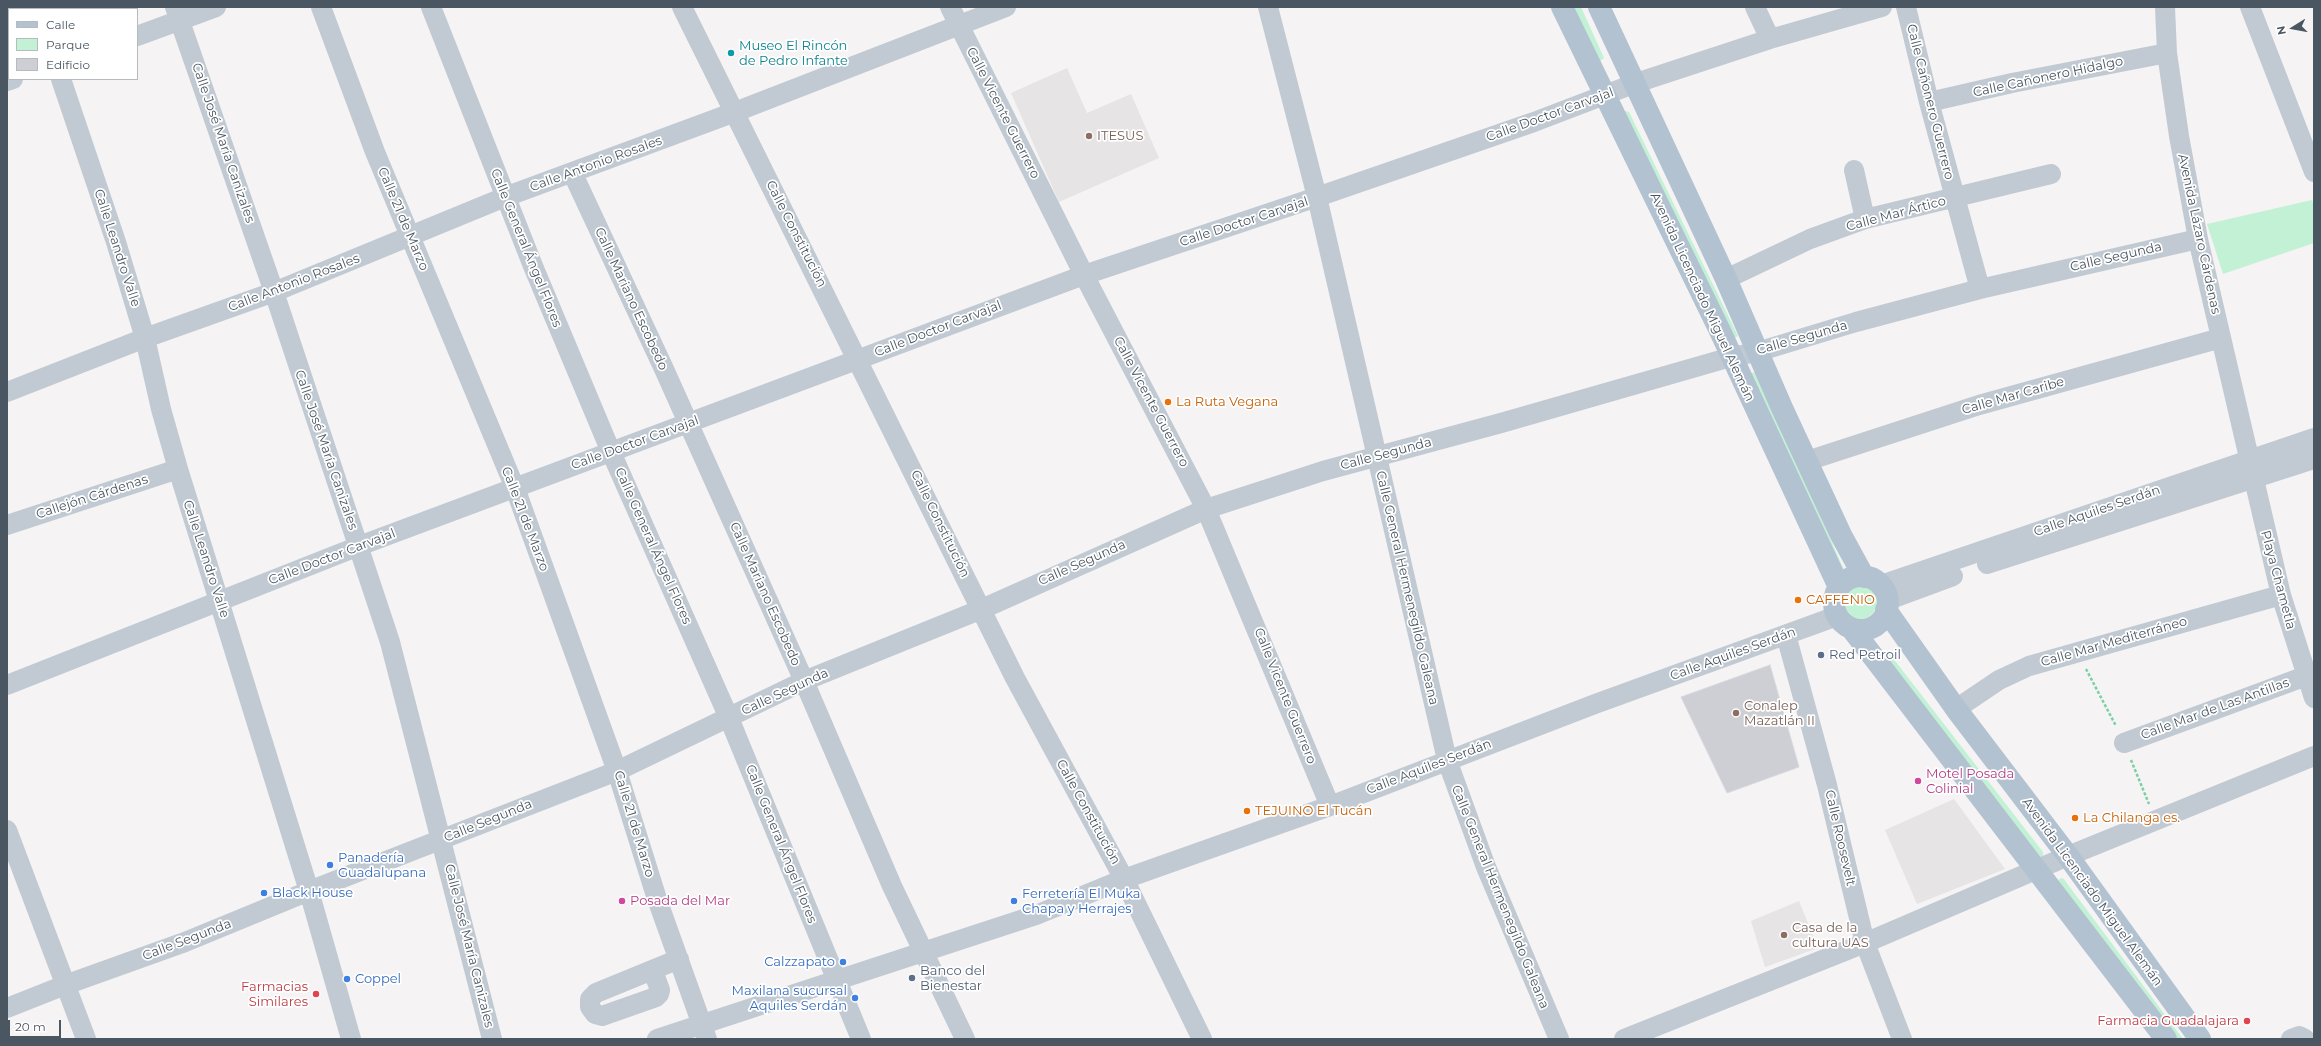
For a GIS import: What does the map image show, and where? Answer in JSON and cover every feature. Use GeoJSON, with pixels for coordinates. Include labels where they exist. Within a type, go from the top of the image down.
{"type":"FeatureCollection","features":[{"type":"Feature","properties":{"kind":"main road","name":"Avenida Licenciado Miguel Alemán"},"geometry":{"type":"LineString","coordinates":[[1562,7],[1840,587]]}},
{"type":"Feature","properties":{"kind":"main road","name":"Avenida Licenciado Miguel Alemán"},"geometry":{"type":"LineString","coordinates":[[1599,7],[1636,83],[1726,279],[1757,352],[1807,461],[1880,593],[1956,709],[2068,856],[2200,1039]]}},
{"type":"Feature","properties":{"kind":"main road"},"geometry":{"type":"LineString","coordinates":[[1845,623],[1861,630],[1873,627],[1883,618],[1880,593],[1847,580],[1840,587],[1834,600],[1845,623],[2037,869],[2166,1039]]}},
{"type":"Feature","properties":{"kind":"street"},"geometry":{"type":"LineString","coordinates":[[138,35],[177,14],[216,7]]}},
{"type":"Feature","properties":{"kind":"street","name":"Calle 21 de Marzo"},"geometry":{"type":"LineString","coordinates":[[321,7],[375,152],[515,488],[617,771],[657,899],[704,1031]]}},
{"type":"Feature","properties":{"kind":"street","name":"Calle General Ángel Flores"},"geometry":{"type":"LineString","coordinates":[[431,7],[505,197],[611,452],[729,718],[861,1039]]}},
{"type":"Feature","properties":{"kind":"street","name":"Calle Constitución"},"geometry":{"type":"LineString","coordinates":[[682,7],[859,360],[1015,678],[1124,879],[1202,1039]]}},
{"type":"Feature","properties":{"kind":"street","name":"Calle Vicente Guerrero"},"geometry":{"type":"LineString","coordinates":[[950,7],[1084,275],[1206,509],[1330,806]]}},
{"type":"Feature","properties":{"kind":"street","name":"Calle Antonio Rosales"},"geometry":{"type":"LineString","coordinates":[[7,392],[145,338],[274,292],[411,237],[505,197],[735,112],[1006,7]]}},
{"type":"Feature","properties":{"kind":"street","name":"Calle General Hermenegildo Galeana"},"geometry":{"type":"LineString","coordinates":[[1268,7],[1318,197],[1447,760],[1486,867],[1559,1039]]}},
{"type":"Feature","properties":{"kind":"street"},"geometry":{"type":"LineString","coordinates":[[1755,7],[1770,39]]}},
{"type":"Feature","properties":{"kind":"street","name":"Calle Doctor Carvajal"},"geometry":{"type":"LineString","coordinates":[[7,685],[359,546],[1084,275],[1318,197],[1534,122],[1636,83],[1770,39],[1832,14],[1882,7]]}},
{"type":"Feature","properties":{"kind":"street","name":"Calle Cañonero Guerrero"},"geometry":{"type":"LineString","coordinates":[[1906,7],[1929,102],[1980,289]]}},
{"type":"Feature","properties":{"kind":"street","name":"Avenida Lázaro Cárdenas"},"geometry":{"type":"LineString","coordinates":[[2165,7],[2167,53],[2179,136],[2198,239],[2248,460]]}},
{"type":"Feature","properties":{"kind":"street"},"geometry":{"type":"LineString","coordinates":[[2250,7],[2314,172]]}},
{"type":"Feature","properties":{"kind":"street","name":"Calle José María Canizales"},"geometry":{"type":"LineString","coordinates":[[177,14],[274,292],[390,642],[492,1039]]}},
{"type":"Feature","properties":{"kind":"street","name":"Calle Cañonero Hidalgo"},"geometry":{"type":"LineString","coordinates":[[1929,102],[2012,83],[2167,53]]}},
{"type":"Feature","properties":{"kind":"street","name":"Calle Leandro Valle"},"geometry":{"type":"LineString","coordinates":[[61,80],[116,242],[145,338],[161,409],[178,469],[309,891],[351,1039]]}},
{"type":"Feature","properties":{"kind":"street"},"geometry":{"type":"LineString","coordinates":[[1854,170],[1865,219]]}},
{"type":"Feature","properties":{"kind":"street","name":"Calle Mariano Escobedo"},"geometry":{"type":"LineString","coordinates":[[572,172],[804,681],[892,886],[925,952],[965,1039]]}},
{"type":"Feature","properties":{"kind":"street","name":"Calle Mar Ártico"},"geometry":{"type":"LineString","coordinates":[[1726,279],[1810,239],[1865,219],[2051,174]]}},
{"type":"Feature","properties":{"kind":"street","name":"Calle Segunda"},"geometry":{"type":"LineString","coordinates":[[7,1008],[65,985],[185,942],[309,891],[617,771],[804,681],[982,609],[1206,509],[1323,471],[1731,357],[1757,352],[1856,322],[1980,289],[2198,239]]}},
{"type":"Feature","properties":{"kind":"street","name":"Calle Mar Caribe"},"geometry":{"type":"LineString","coordinates":[[1807,461],[1979,405],[2221,338]]}},
{"type":"Feature","properties":{"kind":"street","name":"Calle Aquiles Serdán"},"geometry":{"type":"LineString","coordinates":[[1880,593],[2248,460],[2314,438]]}},
{"type":"Feature","properties":{"kind":"street","name":"Calle Aquiles Serdán"},"geometry":{"type":"LineString","coordinates":[[1880,593],[2012,556],[2314,459]]}},
{"type":"Feature","properties":{"kind":"street","name":"Playa Chametla"},"geometry":{"type":"LineString","coordinates":[[2248,460],[2281,595],[2314,698]]}},
{"type":"Feature","properties":{"kind":"street","name":"Callejón Cárdenas"},"geometry":{"type":"LineString","coordinates":[[7,525],[178,469]]}},
{"type":"Feature","properties":{"kind":"street","name":"Calle Mar Mediterráneo"},"geometry":{"type":"LineString","coordinates":[[1956,709],[1999,680],[2029,666],[2281,595]]}},
{"type":"Feature","properties":{"kind":"street","name":"Calle Aquiles Serdán"},"geometry":{"type":"LineString","coordinates":[[657,1039],[704,1031],[837,981],[1036,915],[1124,879],[1330,806],[1447,760],[1786,635],[1845,623]]}},
{"type":"Feature","properties":{"kind":"street","name":"Calle Roosevelt"},"geometry":{"type":"LineString","coordinates":[[1786,635],[1827,785],[1864,943],[1902,1039]]}},
{"type":"Feature","properties":{"kind":"street","name":"Calle Mar de Las Antillas"},"geometry":{"type":"LineString","coordinates":[[2124,743],[2306,676]]}},
{"type":"Feature","properties":{"kind":"street"},"geometry":{"type":"LineString","coordinates":[[1624,1039],[1864,943],[2068,856],[2314,756]]}},
{"type":"Feature","properties":{"kind":"street"},"geometry":{"type":"LineString","coordinates":[[7,830],[86,1039]]}},
{"type":"Feature","properties":{"kind":"street"},"geometry":{"type":"LineString","coordinates":[[653,971],[679,959]]}},
{"type":"Feature","properties":{"kind":"street"},"geometry":{"type":"LineString","coordinates":[[2291,1039],[2299,1036],[2305,1039]]}},
{"type":"Feature","properties":{"kind":"shaded area","name":"ITESUS"},"geometry":{"type":"Polygon","coordinates":[[[1067,68],[1087,113],[1131,94],[1159,158],[1059,202],[1011,93],[1067,68]]]}},
{"type":"Feature","properties":{"kind":"shaded area"},"geometry":{"type":"Polygon","coordinates":[[[1954,799],[2005,869],[1917,904],[1885,830],[1954,799]]]}},
{"type":"Feature","properties":{"kind":"shaded area","name":"Casa de la cultura UAS"},"geometry":{"type":"Polygon","coordinates":[[[1799,901],[1818,948],[1765,967],[1751,921],[1799,901]]]}},
{"type":"Feature","properties":{"kind":"green space"},"geometry":{"type":"Polygon","coordinates":[[[1569,7],[1581,7],[1604,58],[1595,65],[1569,7]]]}},
{"type":"Feature","properties":{"kind":"green space"},"geometry":{"type":"Polygon","coordinates":[[[1622,110],[1629,112],[1738,336],[1729,341],[1622,110]]]}},
{"type":"Feature","properties":{"kind":"green space"},"geometry":{"type":"Polygon","coordinates":[[[2312,200],[2314,206],[2314,243],[2223,274],[2207,224],[2312,200]]]}},
{"type":"Feature","properties":{"kind":"green space"},"geometry":{"type":"Polygon","coordinates":[[[1755,372],[1759,377],[1845,572],[1838,575],[1747,374],[1755,372]]]}},
{"type":"Feature","properties":{"kind":"green space"},"geometry":{"type":"Polygon","coordinates":[[[1857,585],[1863,585],[1867,586],[1874,592],[1877,602],[1876,609],[1870,616],[1863,619],[1857,619],[1853,618],[1846,612],[1843,605],[1843,599],[1844,595],[1850,588],[1857,585]]]}},
{"type":"Feature","properties":{"kind":"green space"},"geometry":{"type":"Polygon","coordinates":[[[1889,653],[2043,852],[2043,856],[2037,858],[1887,659],[1889,653]]]}},
{"type":"Feature","properties":{"kind":"green space"},"geometry":{"type":"Polygon","coordinates":[[[2063,878],[2183,1039],[2172,1039],[2058,883],[2059,879],[2063,878]]]}},
{"type":"Feature","properties":{"kind":"building","name":"Conalep Mazatlán II"},"geometry":{"type":"Polygon","coordinates":[[[1770,665],[1799,767],[1727,793],[1681,697],[1770,665]]]}},
{"type":"Feature","properties":{"kind":"place","name":"Museo El Rincón de Pedro Infante"},"geometry":{"type":"Point","coordinates":[731,53]}},
{"type":"Feature","properties":{"kind":"place","name":"ITESUS"},"geometry":{"type":"Point","coordinates":[1089,136]}},
{"type":"Feature","properties":{"kind":"place","name":"La Ruta Vegana"},"geometry":{"type":"Point","coordinates":[1168,402]}},
{"type":"Feature","properties":{"kind":"place","name":"CAFFENIO"},"geometry":{"type":"Point","coordinates":[1798,600]}},
{"type":"Feature","properties":{"kind":"place","name":"Red Petroil"},"geometry":{"type":"Point","coordinates":[1821,655]}},
{"type":"Feature","properties":{"kind":"place","name":"Conalep Mazatlán II"},"geometry":{"type":"Point","coordinates":[1736,713]}},
{"type":"Feature","properties":{"kind":"place","name":"Motel Posada Colinial"},"geometry":{"type":"Point","coordinates":[1918,781]}},
{"type":"Feature","properties":{"kind":"place","name":"TEJUINO El Tucán"},"geometry":{"type":"Point","coordinates":[1247,811]}},
{"type":"Feature","properties":{"kind":"place","name":"La Chilanga es."},"geometry":{"type":"Point","coordinates":[2075,818]}},
{"type":"Feature","properties":{"kind":"place","name":"Panadería Guadalupana"},"geometry":{"type":"Point","coordinates":[330,865]}},
{"type":"Feature","properties":{"kind":"place","name":"Black House"},"geometry":{"type":"Point","coordinates":[264,893]}},
{"type":"Feature","properties":{"kind":"place","name":"Posada del Mar"},"geometry":{"type":"Point","coordinates":[622,901]}},
{"type":"Feature","properties":{"kind":"place","name":"Ferretería El Muka Chapa y Herrajes"},"geometry":{"type":"Point","coordinates":[1014,901]}},
{"type":"Feature","properties":{"kind":"place","name":"Casa de la cultura UAS"},"geometry":{"type":"Point","coordinates":[1784,935]}},
{"type":"Feature","properties":{"kind":"place","name":"Calzzapato"},"geometry":{"type":"Point","coordinates":[843,962]}},
{"type":"Feature","properties":{"kind":"place","name":"Banco del Bienestar"},"geometry":{"type":"Point","coordinates":[912,978]}},
{"type":"Feature","properties":{"kind":"place","name":"Coppel"},"geometry":{"type":"Point","coordinates":[347,979]}},
{"type":"Feature","properties":{"kind":"place","name":"Farmacias Similares"},"geometry":{"type":"Point","coordinates":[316,994]}},
{"type":"Feature","properties":{"kind":"place","name":"Maxilana sucursal Aquiles Serdán"},"geometry":{"type":"Point","coordinates":[855,998]}},
{"type":"Feature","properties":{"kind":"place","name":"Farmacia Guadalajara"},"geometry":{"type":"Point","coordinates":[2247,1021]}}]}
